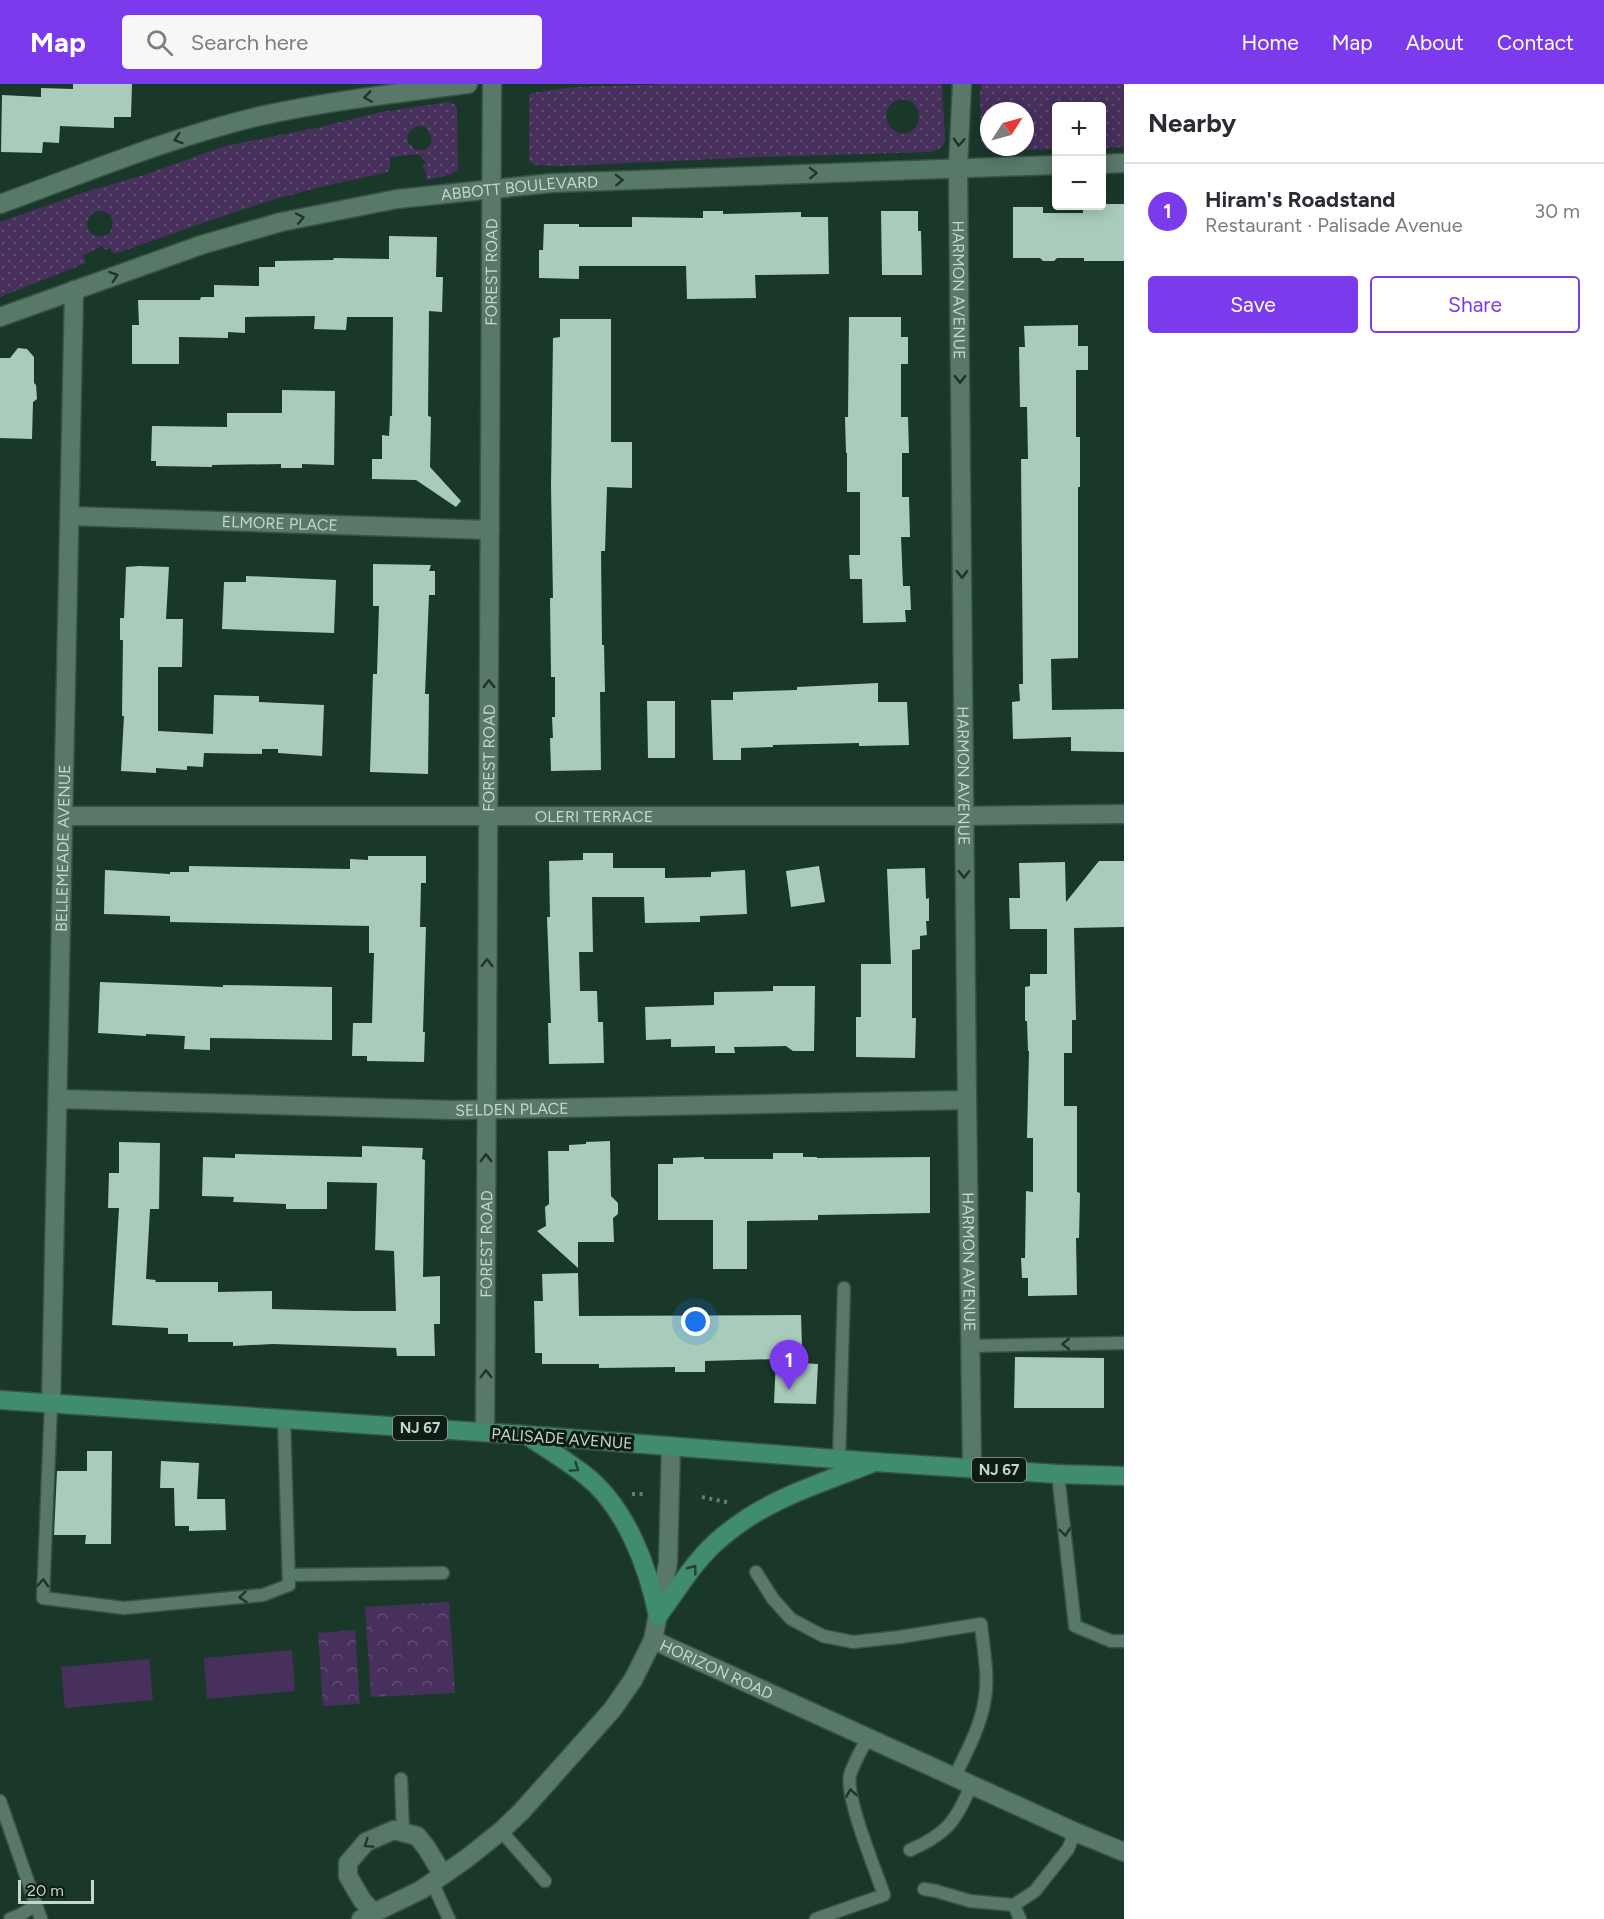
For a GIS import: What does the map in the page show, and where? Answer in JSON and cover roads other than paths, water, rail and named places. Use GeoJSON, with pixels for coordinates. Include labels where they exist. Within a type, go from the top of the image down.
{"type":"FeatureCollection","features":[{"type":"Feature","properties":{"kind":"main road","name":"PALISADE AVENUE"},"geometry":{"type":"LineString","coordinates":[[0,1401],[485,1432],[839,1460],[1124,1476]]}},
{"type":"Feature","properties":{"kind":"main road"},"geometry":{"type":"LineString","coordinates":[[526,1435],[587,1476],[611,1502],[637,1547],[651,1583],[658,1616]]}},
{"type":"Feature","properties":{"kind":"main road"},"geometry":{"type":"LineString","coordinates":[[658,1616],[697,1563],[720,1538],[743,1520],[779,1499],[875,1462]]}},
{"type":"Feature","properties":{"kind":"street"},"geometry":{"type":"LineString","coordinates":[[0,204],[174,140],[259,117],[347,100],[468,84]]}},
{"type":"Feature","properties":{"kind":"street","name":"FOREST ROAD"},"geometry":{"type":"LineString","coordinates":[[485,1432],[492,84]]}},
{"type":"Feature","properties":{"kind":"street","name":"HARMON AVENUE"},"geometry":{"type":"LineString","coordinates":[[962,84],[958,168],[972,1468]]}},
{"type":"Feature","properties":{"kind":"street"},"geometry":{"type":"LineString","coordinates":[[1106,164],[1124,163]]}},
{"type":"Feature","properties":{"kind":"street","name":"ABBOTT BOULEVARD"},"geometry":{"type":"LineString","coordinates":[[0,317],[201,245],[281,222],[386,201],[552,183],[1052,165]]}},
{"type":"Feature","properties":{"kind":"street","name":"BELLEMEADE AVENUE"},"geometry":{"type":"LineString","coordinates":[[51,1404],[74,290]]}},
{"type":"Feature","properties":{"kind":"street","name":"ELMORE PLACE"},"geometry":{"type":"LineString","coordinates":[[70,516],[490,530]]}},
{"type":"Feature","properties":{"kind":"street","name":"OLERI TERRACE"},"geometry":{"type":"LineString","coordinates":[[63,816],[1124,814]]}},
{"type":"Feature","properties":{"kind":"street","name":"SELDEN PLACE"},"geometry":{"type":"LineString","coordinates":[[58,1099],[487,1110],[967,1100]]}},
{"type":"Feature","properties":{"kind":"street"},"geometry":{"type":"LineString","coordinates":[[653,1640],[668,1563],[671,1446]]}},
{"type":"Feature","properties":{"kind":"street","name":"HORIZON ROAD"},"geometry":{"type":"LineString","coordinates":[[371,1917],[438,1878],[501,1831],[521,1812],[612,1710],[633,1680],[653,1640],[963,1779],[1075,1832],[1124,1852]]}},
{"type":"Feature","properties":{"kind":"street"},"geometry":{"type":"LineString","coordinates":[[371,1917],[348,1876],[348,1863],[366,1842],[394,1830],[417,1836],[426,1847],[438,1878]]}},
{"type":"Feature","properties":{"kind":"lane"},"geometry":{"type":"LineString","coordinates":[[839,1460],[844,1288]]}},
{"type":"Feature","properties":{"kind":"lane"},"geometry":{"type":"LineString","coordinates":[[970,1346],[1124,1343]]}},
{"type":"Feature","properties":{"kind":"lane"},"geometry":{"type":"LineString","coordinates":[[51,1404],[43,1598],[124,1608],[262,1595],[290,1585],[284,1419]]}},
{"type":"Feature","properties":{"kind":"lane"},"geometry":{"type":"LineString","coordinates":[[1058,1474],[1076,1626],[1111,1641],[1124,1641]]}},
{"type":"Feature","properties":{"kind":"lane"},"geometry":{"type":"LineString","coordinates":[[756,1572],[772,1599],[791,1619],[823,1636],[853,1642],[981,1624],[986,1673],[985,1698],[963,1779],[955,1820],[943,1832],[910,1850]]}},
{"type":"Feature","properties":{"kind":"lane"},"geometry":{"type":"LineString","coordinates":[[289,1575],[443,1573]]}},
{"type":"Feature","properties":{"kind":"lane"},"geometry":{"type":"LineString","coordinates":[[816,1919],[884,1895],[849,1790],[850,1775],[868,1737]]}},
{"type":"Feature","properties":{"kind":"lane"},"geometry":{"type":"LineString","coordinates":[[401,1779],[403,1832]]}},
{"type":"Feature","properties":{"kind":"lane"},"geometry":{"type":"LineString","coordinates":[[0,1801],[41,1919]]}},
{"type":"Feature","properties":{"kind":"lane"},"geometry":{"type":"LineString","coordinates":[[501,1831],[545,1881]]}},
{"type":"Feature","properties":{"kind":"lane"},"geometry":{"type":"LineString","coordinates":[[924,1889],[970,1901],[1014,1905],[1035,1891],[1068,1849],[1075,1832]]}},
{"type":"Feature","properties":{"kind":"lane"},"geometry":{"type":"LineString","coordinates":[[438,1878],[449,1919]]}},
{"type":"Feature","properties":{"kind":"lane"},"geometry":{"type":"LineString","coordinates":[[10,1919],[36,1905]]}},
{"type":"Feature","properties":{"kind":"lane"},"geometry":{"type":"LineString","coordinates":[[1014,1905],[1020,1919]]}},
{"type":"Feature","properties":{"kind":"place","name":"Hiram's Roadstand"},"geometry":{"type":"Point","coordinates":[789,1390]}}]}
